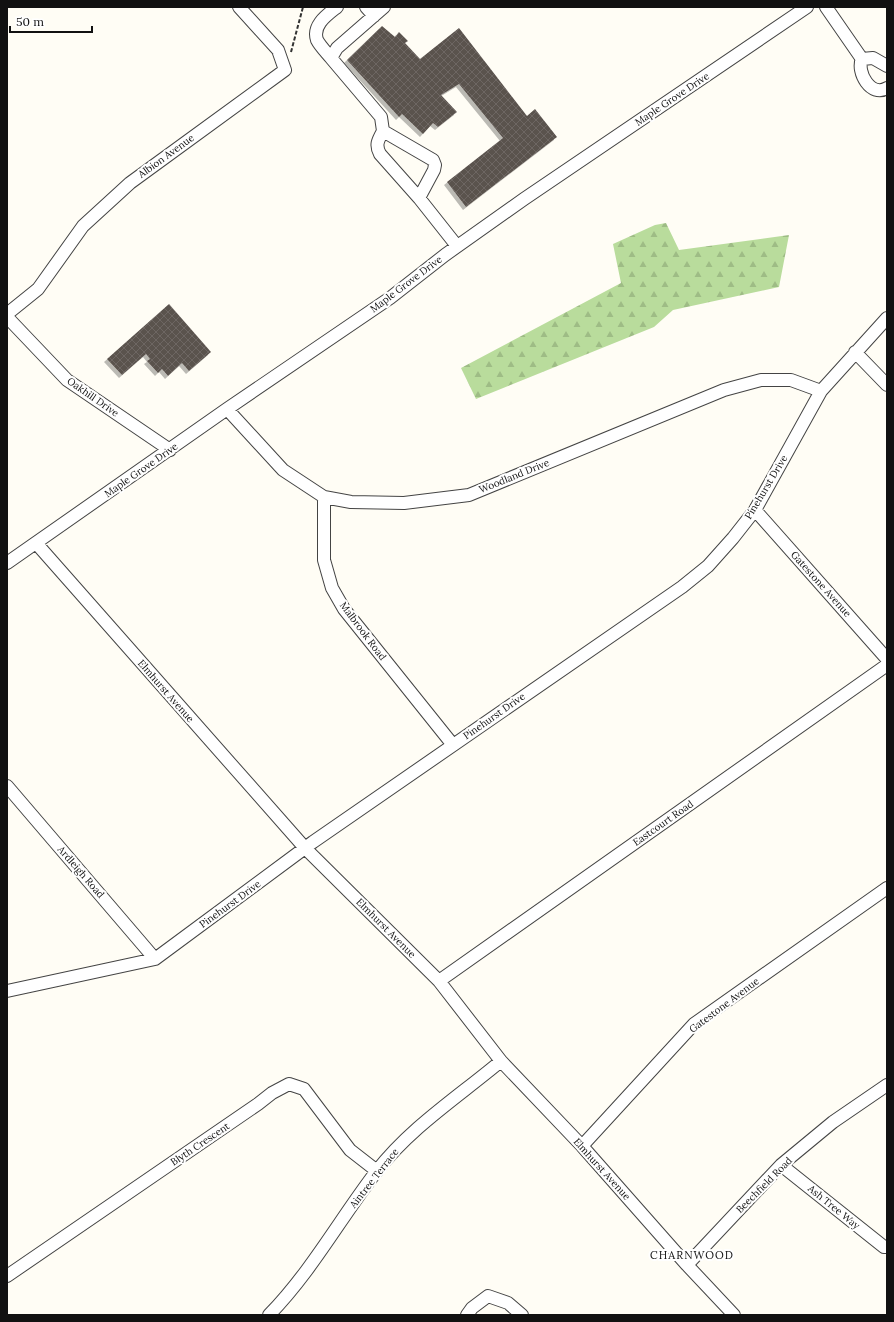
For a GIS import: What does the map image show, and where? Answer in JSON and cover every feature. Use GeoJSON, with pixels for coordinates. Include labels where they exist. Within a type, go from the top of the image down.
{"type":"FeatureCollection","features":[{"type":"Feature","properties":{"kind":"street"},"geometry":{"type":"LineString","coordinates":[[239,7],[278,50],[285,70]]}},
{"type":"Feature","properties":{"kind":"street"},"geometry":{"type":"LineString","coordinates":[[337,7],[322,19],[317,33],[318,40],[331,58],[381,117],[383,131],[377,143],[377,148],[380,154],[419,198],[457,246]]}},
{"type":"Feature","properties":{"kind":"street"},"geometry":{"type":"LineString","coordinates":[[366,7],[374,16]]}},
{"type":"Feature","properties":{"kind":"street"},"geometry":{"type":"LineString","coordinates":[[331,58],[337,48],[384,7]]}},
{"type":"Feature","properties":{"kind":"street","name":"Maple Grove Drive"},"geometry":{"type":"LineString","coordinates":[[7,563],[227,409],[390,298],[457,246],[807,7]]}},
{"type":"Feature","properties":{"kind":"street"},"geometry":{"type":"LineString","coordinates":[[826,7],[862,59],[860,68],[867,83],[876,90],[881,91],[887,88]]}},
{"type":"Feature","properties":{"kind":"street"},"geometry":{"type":"LineString","coordinates":[[862,59],[873,58],[887,66]]}},
{"type":"Feature","properties":{"kind":"street","name":"Albion Avenue"},"geometry":{"type":"LineString","coordinates":[[7,314],[38,289],[83,226],[130,183],[285,70]]}},
{"type":"Feature","properties":{"kind":"street"},"geometry":{"type":"LineString","coordinates":[[383,131],[433,160],[435,165],[434,170],[419,198]]}},
{"type":"Feature","properties":{"kind":"street","name":"Oakhill Drive"},"geometry":{"type":"LineString","coordinates":[[7,317],[67,380],[170,450]]}},
{"type":"Feature","properties":{"kind":"street","name":"Pinehurst Drive"},"geometry":{"type":"LineString","coordinates":[[7,991],[155,959],[305,848],[682,587],[708,566],[755,510],[821,391],[887,318]]}},
{"type":"Feature","properties":{"kind":"street"},"geometry":{"type":"LineString","coordinates":[[856,352],[887,385]]}},
{"type":"Feature","properties":{"kind":"street","name":"Woodland Drive"},"geometry":{"type":"LineString","coordinates":[[227,409],[283,470],[324,497],[351,502],[404,502],[469,494],[724,390],[761,380],[791,380],[821,391]]}},
{"type":"Feature","properties":{"kind":"street","name":"Malbrook Road"},"geometry":{"type":"LineString","coordinates":[[324,497],[324,560],[332,588],[344,609],[453,745]]}},
{"type":"Feature","properties":{"kind":"street","name":"Gatestone Avenue"},"geometry":{"type":"LineString","coordinates":[[755,510],[887,658]]}},
{"type":"Feature","properties":{"kind":"street","name":"Elmhurst Avenue"},"geometry":{"type":"LineString","coordinates":[[36,543],[305,848],[439,981],[501,1061],[582,1146],[687,1265],[734,1315]]}},
{"type":"Feature","properties":{"kind":"street","name":"Eastcourt Road"},"geometry":{"type":"LineString","coordinates":[[439,981],[887,665]]}},
{"type":"Feature","properties":{"kind":"street","name":"Ardleigh Road"},"geometry":{"type":"LineString","coordinates":[[7,786],[155,959]]}},
{"type":"Feature","properties":{"kind":"street","name":"Gatestone Avenue"},"geometry":{"type":"LineString","coordinates":[[582,1146],[694,1024],[887,888]]}},
{"type":"Feature","properties":{"kind":"street","name":"Aintree Terrace"},"geometry":{"type":"LineString","coordinates":[[269,1315],[288,1296],[376,1171],[406,1137],[501,1061]]}},
{"type":"Feature","properties":{"kind":"street","name":"Blyth Crescent"},"geometry":{"type":"LineString","coordinates":[[7,1276],[258,1104],[272,1092],[289,1084],[304,1089],[350,1150],[376,1171]]}},
{"type":"Feature","properties":{"kind":"street","name":"Beechfield Road"},"geometry":{"type":"LineString","coordinates":[[687,1265],[781,1165],[833,1122],[887,1085]]}},
{"type":"Feature","properties":{"kind":"street","name":"Ash Tree Way"},"geometry":{"type":"LineString","coordinates":[[781,1165],[884,1248],[887,1247]]}},
{"type":"Feature","properties":{"kind":"street"},"geometry":{"type":"LineString","coordinates":[[467,1315],[472,1308],[488,1296],[508,1302],[522,1315]]}},
{"type":"Feature","properties":{"kind":"path"},"geometry":{"type":"LineString","coordinates":[[285,70],[300,25],[303,7]]}},
{"type":"Feature","properties":{"kind":"green space"},"geometry":{"type":"Polygon","coordinates":[[[666,223],[679,250],[789,235],[779,287],[673,310],[654,327],[476,399],[461,368],[621,283],[613,244],[655,225],[666,223]]]}},
{"type":"Feature","properties":{"kind":"building"},"geometry":{"type":"Polygon","coordinates":[[[382,26],[395,37],[399,32],[408,41],[405,43],[420,59],[459,28],[527,116],[535,109],[557,137],[466,207],[447,182],[503,138],[459,84],[441,95],[457,112],[438,127],[433,123],[423,134],[402,114],[399,117],[347,60],[382,26]]]}},
{"type":"Feature","properties":{"kind":"building"},"geometry":{"type":"Polygon","coordinates":[[[169,304],[211,352],[189,371],[182,363],[168,376],[162,369],[158,373],[147,361],[150,359],[146,354],[122,375],[107,359],[169,304]]]}},
{"type":"Feature","properties":{"kind":"district","name":"CHARNWOOD"},"geometry":{"type":"Point","coordinates":[692,1255]}}]}
